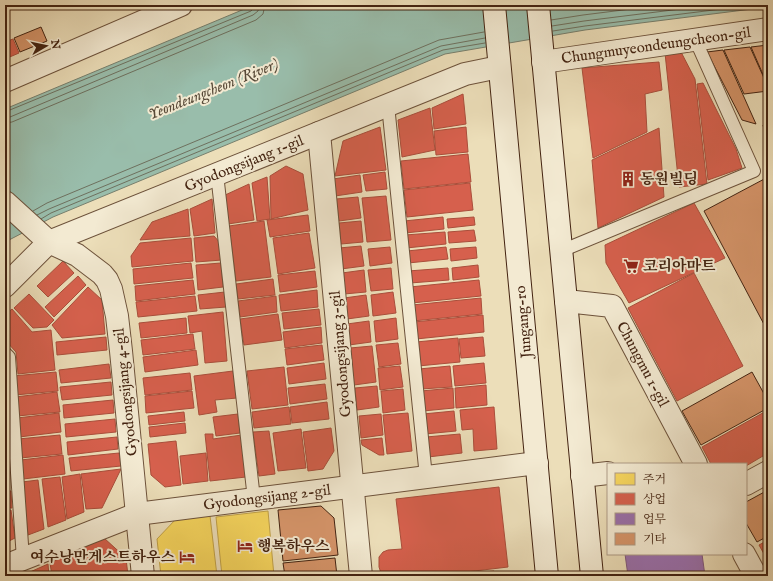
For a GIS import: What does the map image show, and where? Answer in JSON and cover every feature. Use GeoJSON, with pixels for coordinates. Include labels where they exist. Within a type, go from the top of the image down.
{"type":"FeatureCollection","features":[{"type":"Feature","properties":{"kind":"street"},"geometry":{"type":"LineString","coordinates":[[5,81],[182,5]]}},
{"type":"Feature","properties":{"kind":"street","name":"Jungang-ro"},"geometry":{"type":"LineString","coordinates":[[494,5],[548,576]]}},
{"type":"Feature","properties":{"kind":"street"},"geometry":{"type":"LineString","coordinates":[[538,5],[592,576]]}},
{"type":"Feature","properties":{"kind":"street","name":"Chungmuyeondeungcheon-gil"},"geometry":{"type":"LineString","coordinates":[[543,62],[768,29]]}},
{"type":"Feature","properties":{"kind":"street","name":"Gyodongsijang 1-gil"},"geometry":{"type":"LineString","coordinates":[[5,286],[49,242],[465,74],[499,67]]}},
{"type":"Feature","properties":{"kind":"street","name":"Gyodongsijang 3-gil"},"geometry":{"type":"LineString","coordinates":[[319,132],[361,576]]}},
{"type":"Feature","properties":{"kind":"street","name":"Gyodongsijang 4-gil"},"geometry":{"type":"LineString","coordinates":[[5,202],[49,242],[77,255],[97,268],[107,280],[111,289],[120,337],[143,576]]}},
{"type":"Feature","properties":{"kind":"street","name":"Chungmu 1-gil"},"geometry":{"type":"LineString","coordinates":[[566,301],[612,306],[695,463]]}},
{"type":"Feature","properties":{"kind":"street","name":"Gyodongsijang 2-gil"},"geometry":{"type":"LineString","coordinates":[[14,562],[137,514],[537,463]]}},
{"type":"Feature","properties":{"kind":"street"},"geometry":{"type":"LineString","coordinates":[[747,483],[768,472]]}},
{"type":"Feature","properties":{"kind":"street"},"geometry":{"type":"LineString","coordinates":[[582,476],[607,473]]}},
{"type":"Feature","properties":{"kind":"street"},"geometry":{"type":"LineString","coordinates":[[745,555],[756,576]]}},
{"type":"Feature","properties":{"kind":"lane"},"geometry":{"type":"LineString","coordinates":[[561,251],[754,171],[695,40]]}},
{"type":"Feature","properties":{"kind":"lane"},"geometry":{"type":"LineString","coordinates":[[388,105],[426,477]]}},
{"type":"Feature","properties":{"kind":"lane"},"geometry":{"type":"LineString","coordinates":[[217,174],[254,499]]}},
{"type":"Feature","properties":{"kind":"lane"},"geometry":{"type":"LineString","coordinates":[[5,353],[9,357],[14,562]]}},
{"type":"Feature","properties":{"kind":"water","name":"Yeondeungcheon (River)"},"geometry":{"type":"Polygon","coordinates":[[[254,5],[768,5],[768,7],[585,30],[445,54],[53,217],[9,240],[5,244],[5,109],[254,5]]]}},
{"type":"Feature","properties":{"kind":"building: 주거","name":"행복하우스"},"geometry":{"type":"Polygon","coordinates":[[[268,511],[274,576],[222,576],[216,517],[268,511]]]}},
{"type":"Feature","properties":{"kind":"building: 주거","name":"여수낭만게스트하우스"},"geometry":{"type":"Polygon","coordinates":[[[210,516],[217,576],[161,576],[157,539],[176,519],[210,516]]]}},
{"type":"Feature","properties":{"kind":"building: 상업"},"geometry":{"type":"Polygon","coordinates":[[[13,39],[19,53],[5,59],[5,42],[13,39]]]}},
{"type":"Feature","properties":{"kind":"building: 상업"},"geometry":{"type":"Polygon","coordinates":[[[681,52],[695,79],[707,184],[679,187],[665,53],[681,52]]]}},
{"type":"Feature","properties":{"kind":"building: 상업"},"geometry":{"type":"Polygon","coordinates":[[[659,62],[662,90],[645,94],[647,132],[593,158],[582,68],[659,62]]]}},
{"type":"Feature","properties":{"kind":"building: 상업"},"geometry":{"type":"Polygon","coordinates":[[[703,83],[736,149],[742,168],[708,180],[697,84],[703,83]]]}},
{"type":"Feature","properties":{"kind":"building: 상업"},"geometry":{"type":"Polygon","coordinates":[[[463,94],[466,124],[434,129],[432,108],[463,94]]]}},
{"type":"Feature","properties":{"kind":"building: 상업"},"geometry":{"type":"Polygon","coordinates":[[[430,108],[435,150],[402,157],[398,120],[430,108]]]}},
{"type":"Feature","properties":{"kind":"building: 상업"},"geometry":{"type":"Polygon","coordinates":[[[380,127],[386,170],[335,176],[343,141],[380,127]]]}},
{"type":"Feature","properties":{"kind":"building: 상업"},"geometry":{"type":"Polygon","coordinates":[[[466,127],[468,152],[436,155],[434,131],[466,127]]]}},
{"type":"Feature","properties":{"kind":"building: 상업","name":"동원빌딩"},"geometry":{"type":"Polygon","coordinates":[[[659,128],[664,197],[598,228],[592,160],[659,128]]]}},
{"type":"Feature","properties":{"kind":"building: 상업"},"geometry":{"type":"Polygon","coordinates":[[[468,154],[471,182],[404,189],[401,161],[468,154]]]}},
{"type":"Feature","properties":{"kind":"building: 상업"},"geometry":{"type":"Polygon","coordinates":[[[286,166],[303,174],[308,210],[271,219],[270,176],[286,166]]]}},
{"type":"Feature","properties":{"kind":"building: 상업"},"geometry":{"type":"Polygon","coordinates":[[[385,172],[387,189],[366,191],[363,175],[385,172]]]}},
{"type":"Feature","properties":{"kind":"building: 상업"},"geometry":{"type":"Polygon","coordinates":[[[360,175],[362,192],[335,196],[333,179],[360,175]]]}},
{"type":"Feature","properties":{"kind":"building: 상업"},"geometry":{"type":"Polygon","coordinates":[[[267,177],[270,219],[257,221],[252,183],[267,177]]]}},
{"type":"Feature","properties":{"kind":"building: 상업"},"geometry":{"type":"Polygon","coordinates":[[[470,183],[473,210],[407,217],[404,190],[470,183]]]}},
{"type":"Feature","properties":{"kind":"building: 상업"},"geometry":{"type":"Polygon","coordinates":[[[249,184],[254,220],[228,224],[223,196],[249,184]]]}},
{"type":"Feature","properties":{"kind":"building: 상업"},"geometry":{"type":"Polygon","coordinates":[[[386,196],[391,240],[367,242],[362,198],[386,196]]]}},
{"type":"Feature","properties":{"kind":"building: 상업"},"geometry":{"type":"Polygon","coordinates":[[[358,197],[361,218],[339,221],[336,199],[358,197]]]}},
{"type":"Feature","properties":{"kind":"building: 상업"},"geometry":{"type":"Polygon","coordinates":[[[212,199],[215,233],[194,236],[190,209],[212,199]]]}},
{"type":"Feature","properties":{"kind":"building: 상업"},"geometry":{"type":"Polygon","coordinates":[[[694,203],[725,258],[629,303],[606,263],[605,245],[694,203]]]}},
{"type":"Feature","properties":{"kind":"building: 상업"},"geometry":{"type":"Polygon","coordinates":[[[188,209],[190,236],[140,240],[152,222],[188,209]]]}},
{"type":"Feature","properties":{"kind":"building: 상업"},"geometry":{"type":"Polygon","coordinates":[[[308,215],[310,231],[270,237],[267,220],[308,215]]]}},
{"type":"Feature","properties":{"kind":"building: 상업"},"geometry":{"type":"Polygon","coordinates":[[[443,217],[444,229],[405,233],[404,221],[443,217]]]}},
{"type":"Feature","properties":{"kind":"building: 상업"},"geometry":{"type":"Polygon","coordinates":[[[474,217],[475,225],[448,228],[447,219],[474,217]]]}},
{"type":"Feature","properties":{"kind":"building: 상업"},"geometry":{"type":"Polygon","coordinates":[[[264,221],[271,277],[236,281],[229,226],[264,221]]]}},
{"type":"Feature","properties":{"kind":"building: 상업"},"geometry":{"type":"Polygon","coordinates":[[[361,221],[363,242],[341,244],[339,223],[361,221]]]}},
{"type":"Feature","properties":{"kind":"building: 상업"},"geometry":{"type":"Polygon","coordinates":[[[474,230],[476,241],[449,243],[448,232],[474,230]]]}},
{"type":"Feature","properties":{"kind":"building: 상업"},"geometry":{"type":"Polygon","coordinates":[[[445,232],[446,244],[406,248],[405,235],[445,232]]]}},
{"type":"Feature","properties":{"kind":"building: 상업"},"geometry":{"type":"Polygon","coordinates":[[[309,233],[315,268],[278,274],[273,238],[309,233]]]}},
{"type":"Feature","properties":{"kind":"building: 상업"},"geometry":{"type":"Polygon","coordinates":[[[214,236],[221,244],[222,260],[196,262],[194,238],[214,236]]]}},
{"type":"Feature","properties":{"kind":"building: 상업"},"geometry":{"type":"Polygon","coordinates":[[[191,238],[193,261],[132,267],[131,256],[140,243],[191,238]]]}},
{"type":"Feature","properties":{"kind":"building: 상업"},"geometry":{"type":"Polygon","coordinates":[[[361,246],[364,266],[341,269],[339,248],[361,246]]]}},
{"type":"Feature","properties":{"kind":"building: 상업"},"geometry":{"type":"Polygon","coordinates":[[[390,247],[392,263],[370,266],[368,249],[390,247]]]}},
{"type":"Feature","properties":{"kind":"building: 상업"},"geometry":{"type":"Polygon","coordinates":[[[446,247],[448,259],[408,263],[407,251],[446,247]]]}},
{"type":"Feature","properties":{"kind":"building: 상업"},"geometry":{"type":"Polygon","coordinates":[[[476,247],[477,258],[451,261],[450,249],[476,247]]]}},
{"type":"Feature","properties":{"kind":"building: 상업"},"geometry":{"type":"Polygon","coordinates":[[[63,261],[74,273],[48,297],[37,286],[63,261]]]}},
{"type":"Feature","properties":{"kind":"building: 상업"},"geometry":{"type":"Polygon","coordinates":[[[191,263],[193,278],[134,284],[133,269],[191,263]]]}},
{"type":"Feature","properties":{"kind":"building: 상업"},"geometry":{"type":"Polygon","coordinates":[[[221,263],[223,287],[198,290],[196,265],[221,263]]]}},
{"type":"Feature","properties":{"kind":"building: 상업"},"geometry":{"type":"Polygon","coordinates":[[[478,265],[479,277],[453,280],[452,268],[478,265]]]}},
{"type":"Feature","properties":{"kind":"building: 상업"},"geometry":{"type":"Polygon","coordinates":[[[391,268],[393,289],[371,291],[368,270],[391,268]]]}},
{"type":"Feature","properties":{"kind":"building: 상업"},"geometry":{"type":"Polygon","coordinates":[[[448,268],[449,280],[410,283],[408,271],[448,268]]]}},
{"type":"Feature","properties":{"kind":"building: 상업"},"geometry":{"type":"Polygon","coordinates":[[[364,270],[366,292],[344,294],[342,273],[364,270]]]}},
{"type":"Feature","properties":{"kind":"building: 상업"},"geometry":{"type":"Polygon","coordinates":[[[315,271],[317,287],[280,292],[278,275],[315,271]]]}},
{"type":"Feature","properties":{"kind":"building: 상업"},"geometry":{"type":"Polygon","coordinates":[[[694,273],[743,366],[677,401],[628,308],[694,273]]]}},
{"type":"Feature","properties":{"kind":"building: 상업"},"geometry":{"type":"Polygon","coordinates":[[[78,276],[86,285],[54,317],[45,307],[78,276]]]}},
{"type":"Feature","properties":{"kind":"building: 상업"},"geometry":{"type":"Polygon","coordinates":[[[273,279],[275,295],[238,299],[236,284],[273,279]]]}},
{"type":"Feature","properties":{"kind":"building: 상업"},"geometry":{"type":"Polygon","coordinates":[[[193,280],[195,294],[136,301],[135,286],[193,280]]]}},
{"type":"Feature","properties":{"kind":"building: 상업"},"geometry":{"type":"Polygon","coordinates":[[[479,280],[481,296],[412,303],[410,287],[479,280]]]}},
{"type":"Feature","properties":{"kind":"building: 상업"},"geometry":{"type":"Polygon","coordinates":[[[88,287],[102,300],[105,334],[62,338],[52,325],[88,287]]]}},
{"type":"Feature","properties":{"kind":"building: 상업"},"geometry":{"type":"Polygon","coordinates":[[[317,290],[318,307],[281,311],[279,295],[317,290]]]}},
{"type":"Feature","properties":{"kind":"building: 상업"},"geometry":{"type":"Polygon","coordinates":[[[225,292],[226,307],[200,309],[198,295],[225,292]]]}},
{"type":"Feature","properties":{"kind":"building: 상업"},"geometry":{"type":"Polygon","coordinates":[[[393,292],[396,313],[373,316],[371,295],[393,292]]]}},
{"type":"Feature","properties":{"kind":"building: 상업"},"geometry":{"type":"Polygon","coordinates":[[[29,294],[54,320],[47,327],[33,328],[14,308],[29,294]]]}},
{"type":"Feature","properties":{"kind":"building: 상업"},"geometry":{"type":"Polygon","coordinates":[[[366,295],[369,316],[347,319],[344,298],[366,295]]]}},
{"type":"Feature","properties":{"kind":"building: 상업"},"geometry":{"type":"Polygon","coordinates":[[[195,296],[197,311],[138,317],[136,302],[195,296]]]}},
{"type":"Feature","properties":{"kind":"building: 상업"},"geometry":{"type":"Polygon","coordinates":[[[276,296],[277,312],[240,317],[238,301],[276,296]]]}},
{"type":"Feature","properties":{"kind":"building: 상업"},"geometry":{"type":"Polygon","coordinates":[[[481,298],[482,314],[413,321],[412,305],[481,298]]]}},
{"type":"Feature","properties":{"kind":"building: 상업"},"geometry":{"type":"Polygon","coordinates":[[[12,309],[32,332],[51,330],[55,370],[18,374],[16,352],[5,340],[5,315],[12,309]]]}},
{"type":"Feature","properties":{"kind":"building: 상업"},"geometry":{"type":"Polygon","coordinates":[[[319,309],[321,325],[284,329],[282,313],[319,309]]]}},
{"type":"Feature","properties":{"kind":"building: 상업"},"geometry":{"type":"Polygon","coordinates":[[[223,312],[227,361],[205,363],[202,331],[190,333],[188,316],[223,312]]]}},
{"type":"Feature","properties":{"kind":"building: 상업"},"geometry":{"type":"Polygon","coordinates":[[[278,314],[282,340],[244,345],[240,319],[278,314]]]}},
{"type":"Feature","properties":{"kind":"building: 상업"},"geometry":{"type":"Polygon","coordinates":[[[483,315],[484,332],[416,339],[414,322],[483,315]]]}},
{"type":"Feature","properties":{"kind":"building: 상업"},"geometry":{"type":"Polygon","coordinates":[[[186,318],[187,333],[141,338],[139,323],[186,318]]]}},
{"type":"Feature","properties":{"kind":"building: 상업"},"geometry":{"type":"Polygon","coordinates":[[[396,318],[398,339],[376,342],[374,321],[396,318]]]}},
{"type":"Feature","properties":{"kind":"building: 상업"},"geometry":{"type":"Polygon","coordinates":[[[369,321],[371,342],[349,345],[347,324],[369,321]]]}},
{"type":"Feature","properties":{"kind":"building: 상업"},"geometry":{"type":"Polygon","coordinates":[[[321,327],[322,343],[285,348],[283,332],[321,327]]]}},
{"type":"Feature","properties":{"kind":"building: 상업"},"geometry":{"type":"Polygon","coordinates":[[[193,334],[195,349],[143,355],[141,340],[193,334]]]}},
{"type":"Feature","properties":{"kind":"building: 상업"},"geometry":{"type":"Polygon","coordinates":[[[106,337],[107,350],[57,355],[56,342],[106,337]]]}},
{"type":"Feature","properties":{"kind":"building: 상업"},"geometry":{"type":"Polygon","coordinates":[[[483,337],[485,356],[461,358],[459,339],[483,337]]]}},
{"type":"Feature","properties":{"kind":"building: 상업"},"geometry":{"type":"Polygon","coordinates":[[[458,338],[460,362],[418,366],[416,342],[458,338]]]}},
{"type":"Feature","properties":{"kind":"building: 상업"},"geometry":{"type":"Polygon","coordinates":[[[398,343],[401,364],[379,367],[376,345],[398,343]]]}},
{"type":"Feature","properties":{"kind":"building: 상업"},"geometry":{"type":"Polygon","coordinates":[[[322,345],[324,360],[287,365],[285,349],[322,345]]]}},
{"type":"Feature","properties":{"kind":"building: 상업"},"geometry":{"type":"Polygon","coordinates":[[[372,346],[376,382],[354,385],[350,348],[372,346]]]}},
{"type":"Feature","properties":{"kind":"building: 상업"},"geometry":{"type":"Polygon","coordinates":[[[196,350],[198,365],[145,372],[143,357],[196,350]]]}},
{"type":"Feature","properties":{"kind":"building: 상업"},"geometry":{"type":"Polygon","coordinates":[[[324,363],[326,379],[289,384],[287,368],[324,363]]]}},
{"type":"Feature","properties":{"kind":"building: 상업"},"geometry":{"type":"Polygon","coordinates":[[[484,363],[486,383],[455,386],[453,366],[484,363]]]}},
{"type":"Feature","properties":{"kind":"building: 상업"},"geometry":{"type":"Polygon","coordinates":[[[109,364],[111,378],[61,383],[59,370],[109,364]]]}},
{"type":"Feature","properties":{"kind":"building: 상업"},"geometry":{"type":"Polygon","coordinates":[[[400,366],[403,387],[380,390],[378,368],[400,366]]]}},
{"type":"Feature","properties":{"kind":"building: 상업"},"geometry":{"type":"Polygon","coordinates":[[[450,366],[452,387],[421,389],[419,369],[450,366]]]}},
{"type":"Feature","properties":{"kind":"building: 상업"},"geometry":{"type":"Polygon","coordinates":[[[284,367],[288,405],[252,409],[247,371],[284,367]]]}},
{"type":"Feature","properties":{"kind":"building: 상업"},"geometry":{"type":"Polygon","coordinates":[[[233,371],[237,398],[215,400],[217,412],[199,415],[194,376],[233,371]]]}},
{"type":"Feature","properties":{"kind":"building: 상업"},"geometry":{"type":"Polygon","coordinates":[[[56,372],[58,391],[15,395],[13,376],[56,372]]]}},
{"type":"Feature","properties":{"kind":"building: 상업"},"geometry":{"type":"Polygon","coordinates":[[[190,373],[192,390],[145,395],[143,378],[190,373]]]}},
{"type":"Feature","properties":{"kind":"building: 상업"},"geometry":{"type":"Polygon","coordinates":[[[5,381],[9,424],[5,425],[5,381]]]}},
{"type":"Feature","properties":{"kind":"building: 상업"},"geometry":{"type":"Polygon","coordinates":[[[111,382],[112,395],[62,400],[60,387],[111,382]]]}},
{"type":"Feature","properties":{"kind":"building: 상업"},"geometry":{"type":"Polygon","coordinates":[[[325,384],[327,399],[290,404],[288,388],[325,384]]]}},
{"type":"Feature","properties":{"kind":"building: 상업"},"geometry":{"type":"Polygon","coordinates":[[[486,385],[487,405],[456,408],[455,388],[486,385]]]}},
{"type":"Feature","properties":{"kind":"building: 상업"},"geometry":{"type":"Polygon","coordinates":[[[377,386],[379,407],[357,410],[355,388],[377,386]]]}},
{"type":"Feature","properties":{"kind":"building: 상업"},"geometry":{"type":"Polygon","coordinates":[[[453,388],[454,408],[423,411],[421,391],[453,388]]]}},
{"type":"Feature","properties":{"kind":"building: 상업"},"geometry":{"type":"Polygon","coordinates":[[[403,389],[405,410],[383,413],[381,391],[403,389]]]}},
{"type":"Feature","properties":{"kind":"building: 상업"},"geometry":{"type":"Polygon","coordinates":[[[192,391],[194,408],[146,413],[145,396],[192,391]]]}},
{"type":"Feature","properties":{"kind":"building: 상업"},"geometry":{"type":"Polygon","coordinates":[[[57,392],[60,412],[17,416],[15,397],[57,392]]]}},
{"type":"Feature","properties":{"kind":"building: 상업"},"geometry":{"type":"Polygon","coordinates":[[[113,400],[114,413],[64,418],[63,405],[113,400]]]}},
{"type":"Feature","properties":{"kind":"building: 상업"},"geometry":{"type":"Polygon","coordinates":[[[327,402],[329,419],[292,423],[290,407],[327,402]]]}},
{"type":"Feature","properties":{"kind":"building: 상업"},"geometry":{"type":"Polygon","coordinates":[[[289,407],[291,424],[254,428],[252,412],[289,407]]]}},
{"type":"Feature","properties":{"kind":"building: 상업"},"geometry":{"type":"Polygon","coordinates":[[[494,407],[497,449],[474,451],[473,429],[462,430],[460,410],[494,407]]]}},
{"type":"Feature","properties":{"kind":"building: 상업"},"geometry":{"type":"Polygon","coordinates":[[[768,410],[768,453],[747,465],[747,463],[710,463],[702,447],[768,410]]]}},
{"type":"Feature","properties":{"kind":"building: 상업"},"geometry":{"type":"Polygon","coordinates":[[[454,411],[456,431],[425,434],[423,414],[454,411]]]}},
{"type":"Feature","properties":{"kind":"building: 상업"},"geometry":{"type":"Polygon","coordinates":[[[184,412],[185,421],[149,425],[148,416],[184,412]]]}},
{"type":"Feature","properties":{"kind":"building: 상업"},"geometry":{"type":"Polygon","coordinates":[[[59,413],[61,432],[19,437],[17,418],[59,413]]]}},
{"type":"Feature","properties":{"kind":"building: 상업"},"geometry":{"type":"Polygon","coordinates":[[[408,413],[412,451],[387,454],[383,415],[408,413]]]}},
{"type":"Feature","properties":{"kind":"building: 상업"},"geometry":{"type":"Polygon","coordinates":[[[238,414],[240,433],[216,436],[213,417],[238,414]]]}},
{"type":"Feature","properties":{"kind":"building: 상업"},"geometry":{"type":"Polygon","coordinates":[[[381,414],[383,435],[361,438],[359,416],[381,414]]]}},
{"type":"Feature","properties":{"kind":"building: 상업"},"geometry":{"type":"Polygon","coordinates":[[[115,419],[116,432],[66,437],[65,424],[115,419]]]}},
{"type":"Feature","properties":{"kind":"building: 상업"},"geometry":{"type":"Polygon","coordinates":[[[185,423],[186,433],[150,437],[149,427],[185,423]]]}},
{"type":"Feature","properties":{"kind":"building: 상업"},"geometry":{"type":"Polygon","coordinates":[[[331,428],[334,451],[323,469],[308,471],[303,432],[331,428]]]}},
{"type":"Feature","properties":{"kind":"building: 상업"},"geometry":{"type":"Polygon","coordinates":[[[301,429],[306,468],[278,471],[273,433],[301,429]]]}},
{"type":"Feature","properties":{"kind":"building: 상업"},"geometry":{"type":"Polygon","coordinates":[[[269,431],[275,474],[259,476],[253,432],[269,431]]]}},
{"type":"Feature","properties":{"kind":"building: 상업"},"geometry":{"type":"Polygon","coordinates":[[[205,434],[213,434],[213,439],[242,435],[246,477],[210,481],[205,434]]]}},
{"type":"Feature","properties":{"kind":"building: 상업"},"geometry":{"type":"Polygon","coordinates":[[[460,434],[462,453],[428,457],[426,437],[460,434]]]}},
{"type":"Feature","properties":{"kind":"building: 상업"},"geometry":{"type":"Polygon","coordinates":[[[60,435],[62,454],[20,458],[18,439],[60,435]]]}},
{"type":"Feature","properties":{"kind":"building: 상업"},"geometry":{"type":"Polygon","coordinates":[[[117,437],[118,449],[68,455],[67,442],[117,437]]]}},
{"type":"Feature","properties":{"kind":"building: 상업"},"geometry":{"type":"Polygon","coordinates":[[[382,438],[384,455],[379,455],[362,445],[361,440],[382,438]]]}},
{"type":"Feature","properties":{"kind":"building: 상업"},"geometry":{"type":"Polygon","coordinates":[[[176,441],[181,485],[165,487],[151,475],[148,444],[176,441]]]}},
{"type":"Feature","properties":{"kind":"building: 상업"},"geometry":{"type":"Polygon","coordinates":[[[5,453],[7,453],[9,484],[5,485],[5,453]]]}},
{"type":"Feature","properties":{"kind":"building: 상업"},"geometry":{"type":"Polygon","coordinates":[[[119,453],[121,466],[71,471],[69,458],[119,453]]]}},
{"type":"Feature","properties":{"kind":"building: 상업"},"geometry":{"type":"Polygon","coordinates":[[[206,453],[208,481],[183,484],[180,456],[206,453]]]}},
{"type":"Feature","properties":{"kind":"building: 상업"},"geometry":{"type":"Polygon","coordinates":[[[63,455],[65,474],[23,479],[21,460],[63,455]]]}},
{"type":"Feature","properties":{"kind":"building: 상업"},"geometry":{"type":"Polygon","coordinates":[[[121,469],[102,508],[86,509],[81,474],[121,469]]]}},
{"type":"Feature","properties":{"kind":"building: 상업"},"geometry":{"type":"Polygon","coordinates":[[[80,474],[84,512],[67,519],[62,477],[80,474]]]}},
{"type":"Feature","properties":{"kind":"building: 상업"},"geometry":{"type":"Polygon","coordinates":[[[60,477],[66,520],[48,527],[42,479],[60,477]]]}},
{"type":"Feature","properties":{"kind":"building: 상업"},"geometry":{"type":"Polygon","coordinates":[[[38,480],[44,529],[28,535],[22,482],[38,480]]]}},
{"type":"Feature","properties":{"kind":"building: 상업"},"geometry":{"type":"Polygon","coordinates":[[[499,487],[508,567],[432,576],[382,576],[379,567],[379,557],[383,552],[388,550],[402,549],[396,499],[499,487]]]}},
{"type":"Feature","properties":{"kind":"building: 상업"},"geometry":{"type":"Polygon","coordinates":[[[5,491],[11,491],[12,508],[5,508],[5,491]]]}},
{"type":"Feature","properties":{"kind":"building: 상업"},"geometry":{"type":"Polygon","coordinates":[[[11,510],[15,538],[5,543],[5,511],[11,510]]]}},
{"type":"Feature","properties":{"kind":"building: 상업"},"geometry":{"type":"Polygon","coordinates":[[[104,538],[126,558],[128,576],[52,576],[50,563],[104,538]]]}},
{"type":"Feature","properties":{"kind":"building: 상업"},"geometry":{"type":"Polygon","coordinates":[[[768,540],[768,561],[759,545],[768,540]]]}},
{"type":"Feature","properties":{"kind":"building: 상업"},"geometry":{"type":"Polygon","coordinates":[[[48,564],[49,576],[21,576],[48,564]]]}},
{"type":"Feature","properties":{"kind":"building: 상업"},"geometry":{"type":"Polygon","coordinates":[[[494,571],[495,576],[446,576],[494,571]]]}},
{"type":"Feature","properties":{"kind":"building: 업무"},"geometry":{"type":"Polygon","coordinates":[[[625,555],[702,555],[705,576],[628,576],[625,555]]]}},
{"type":"Feature","properties":{"kind":"building: 기타"},"geometry":{"type":"Polygon","coordinates":[[[41,27],[47,41],[20,52],[14,38],[41,27]]]}},
{"type":"Feature","properties":{"kind":"building: 기타"},"geometry":{"type":"Polygon","coordinates":[[[768,45],[768,86],[751,47],[768,45]]]}},
{"type":"Feature","properties":{"kind":"building: 기타"},"geometry":{"type":"Polygon","coordinates":[[[750,47],[768,87],[768,91],[744,94],[724,50],[750,47]]]}},
{"type":"Feature","properties":{"kind":"building: 기타"},"geometry":{"type":"Polygon","coordinates":[[[723,50],[756,124],[742,120],[707,52],[723,50]]]}},
{"type":"Feature","properties":{"kind":"building: 기타"},"geometry":{"type":"Polygon","coordinates":[[[768,124],[768,146],[763,125],[768,124]]]}},
{"type":"Feature","properties":{"kind":"building: 기타"},"geometry":{"type":"Polygon","coordinates":[[[768,177],[768,329],[767,330],[704,211],[768,177]]]}},
{"type":"Feature","properties":{"kind":"building: 기타"},"geometry":{"type":"Polygon","coordinates":[[[752,372],[768,401],[768,408],[701,445],[682,411],[752,372]]]}},
{"type":"Feature","properties":{"kind":"building: 기타"},"geometry":{"type":"Polygon","coordinates":[[[768,490],[768,536],[757,542],[747,525],[747,501],[768,490]]]}},
{"type":"Feature","properties":{"kind":"building: 기타"},"geometry":{"type":"Polygon","coordinates":[[[321,506],[334,518],[338,555],[283,561],[278,510],[321,506]]]}},
{"type":"Feature","properties":{"kind":"building: 기타"},"geometry":{"type":"Polygon","coordinates":[[[335,558],[337,576],[285,576],[283,563],[335,558]]]}},
{"type":"Feature","properties":{"kind":"place","name":"동원빌딩"},"geometry":{"type":"Point","coordinates":[628,179]}},
{"type":"Feature","properties":{"kind":"place","name":"코리아마트"},"geometry":{"type":"Point","coordinates":[631,266]}},
{"type":"Feature","properties":{"kind":"place","name":"행복하우스"},"geometry":{"type":"Point","coordinates":[245,546]}},
{"type":"Feature","properties":{"kind":"place","name":"여수낭만게스트하우스"},"geometry":{"type":"Point","coordinates":[187,557]}}]}
